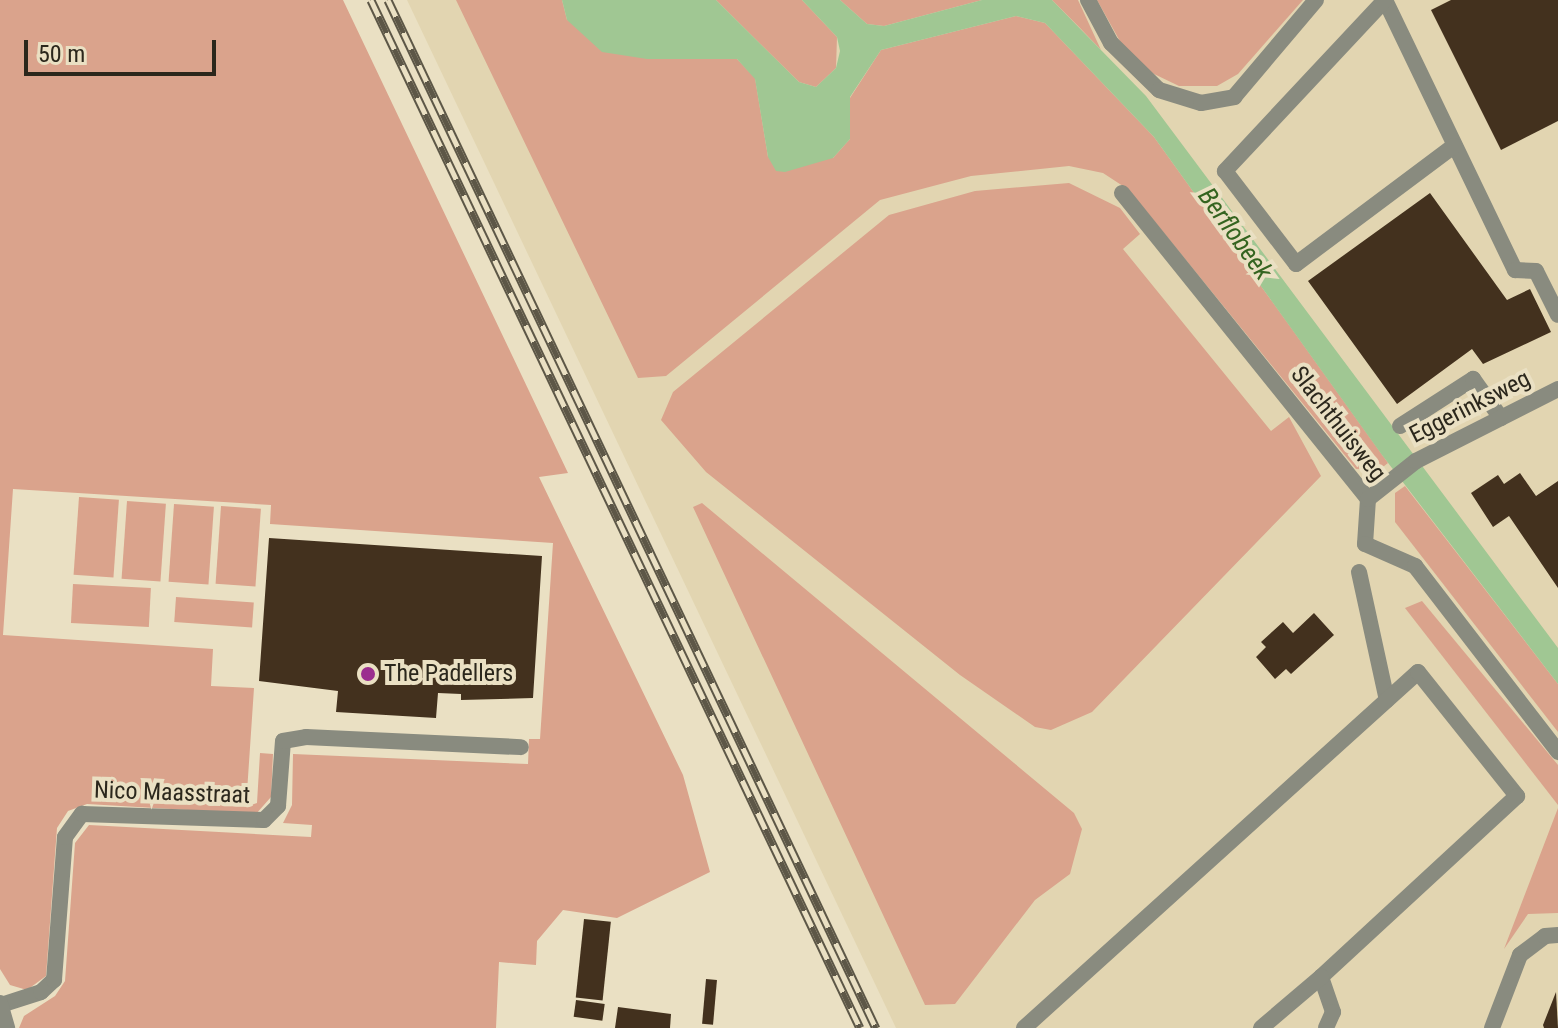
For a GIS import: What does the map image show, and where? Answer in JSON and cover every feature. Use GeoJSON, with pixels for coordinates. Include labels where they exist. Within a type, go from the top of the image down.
{"type":"FeatureCollection","features":[{"type":"Feature","properties":{"kind":"street"},"geometry":{"type":"LineString","coordinates":[[1088,0],[1111,43],[1159,90],[1201,103],[1234,97],[1316,0]]}},
{"type":"Feature","properties":{"kind":"street"},"geometry":{"type":"LineString","coordinates":[[1454,146],[1296,264],[1225,171],[1384,0],[1515,270],[1536,271],[1558,315]]}},
{"type":"Feature","properties":{"kind":"street","name":"Slachthuisweg"},"geometry":{"type":"LineString","coordinates":[[1122,193],[1368,499],[1365,544],[1398,554],[1420,572],[1558,752]]}},
{"type":"Feature","properties":{"kind":"street"},"geometry":{"type":"LineString","coordinates":[[1400,426],[1473,379],[1501,418]]}},
{"type":"Feature","properties":{"kind":"street","name":"Eggerinksweg"},"geometry":{"type":"LineString","coordinates":[[1368,499],[1416,461],[1558,389]]}},
{"type":"Feature","properties":{"kind":"street"},"geometry":{"type":"LineString","coordinates":[[1359,572],[1387,700]]}},
{"type":"Feature","properties":{"kind":"street"},"geometry":{"type":"LineString","coordinates":[[1024,1028],[1418,672],[1517,796],[1321,977],[1261,1028]]}},
{"type":"Feature","properties":{"kind":"street","name":"Nico Maasstraat"},"geometry":{"type":"LineString","coordinates":[[7,1028],[0,1004],[41,992],[54,980],[65,837],[82,814],[264,820],[278,806],[283,741],[306,737],[521,747]]}},
{"type":"Feature","properties":{"kind":"street"},"geometry":{"type":"LineString","coordinates":[[1492,1028],[1520,955],[1545,936],[1558,935]]}},
{"type":"Feature","properties":{"kind":"street"},"geometry":{"type":"LineString","coordinates":[[1321,977],[1333,1012],[1326,1028]]}},
{"type":"Feature","properties":{"kind":"shaded area"},"geometry":{"type":"Polygon","coordinates":[[[0,0],[343,0],[568,473],[539,477],[683,775],[710,872],[617,918],[563,910],[537,941],[536,965],[499,962],[496,1028],[19,1028],[24,1016],[55,996],[65,981],[75,843],[89,825],[311,837],[312,825],[283,823],[292,805],[293,754],[528,764],[529,739],[540,739],[553,543],[270,524],[271,505],[13,489],[3,635],[213,649],[211,686],[254,688],[246,807],[257,803],[260,753],[273,754],[271,797],[256,814],[87,804],[68,811],[57,828],[46,976],[27,990],[10,985],[0,969],[0,0]]]}},
{"type":"Feature","properties":{"kind":"shaded area"},"geometry":{"type":"Polygon","coordinates":[[[407,0],[1558,0],[1558,1028],[896,1028],[407,0]]]}},
{"type":"Feature","properties":{"kind":"shaded area"},"geometry":{"type":"Polygon","coordinates":[[[456,0],[562,0],[567,20],[686,59],[737,59],[755,78],[768,157],[833,158],[850,139],[850,98],[881,50],[1016,16],[1045,23],[1154,137],[1388,463],[1379,470],[1356,469],[1129,190],[1103,173],[1069,166],[971,176],[880,200],[666,376],[638,378],[456,0]]]}},
{"type":"Feature","properties":{"kind":"shaded area"},"geometry":{"type":"Polygon","coordinates":[[[716,0],[802,0],[837,37],[836,68],[816,87],[799,82],[716,0]]]}},
{"type":"Feature","properties":{"kind":"shaded area"},"geometry":{"type":"Polygon","coordinates":[[[840,0],[982,0],[884,26],[867,24],[840,0]]]}},
{"type":"Feature","properties":{"kind":"shaded area"},"geometry":{"type":"Polygon","coordinates":[[[1052,0],[1078,0],[1101,50],[1080,28],[1052,0]]]}},
{"type":"Feature","properties":{"kind":"shaded area"},"geometry":{"type":"Polygon","coordinates":[[[1097,0],[1303,0],[1238,74],[1217,86],[1179,86],[1152,73],[1121,43],[1097,0]]]}},
{"type":"Feature","properties":{"kind":"shaded area"},"geometry":{"type":"Polygon","coordinates":[[[1069,183],[1120,208],[1140,234],[1123,249],[1271,431],[1289,417],[1321,476],[1092,712],[1051,730],[1035,727],[960,675],[706,472],[661,420],[673,392],[889,215],[975,191],[1069,183]]]}},
{"type":"Feature","properties":{"kind":"shaded area"},"geometry":{"type":"Polygon","coordinates":[[[1405,486],[1558,684],[1558,732],[1395,522],[1395,493],[1405,486]]]}},
{"type":"Feature","properties":{"kind":"shaded area"},"geometry":{"type":"Polygon","coordinates":[[[79,497],[119,500],[113,578],[74,575],[79,497]]]}},
{"type":"Feature","properties":{"kind":"shaded area"},"geometry":{"type":"Polygon","coordinates":[[[127,501],[166,504],[160,582],[122,579],[127,501]]]}},
{"type":"Feature","properties":{"kind":"shaded area"},"geometry":{"type":"Polygon","coordinates":[[[702,503],[1074,813],[1082,829],[1070,874],[1035,900],[955,1004],[925,1005],[693,507],[702,503]]]}},
{"type":"Feature","properties":{"kind":"shaded area"},"geometry":{"type":"Polygon","coordinates":[[[174,504],[214,507],[208,585],[169,582],[174,504]]]}},
{"type":"Feature","properties":{"kind":"shaded area"},"geometry":{"type":"Polygon","coordinates":[[[221,506],[261,509],[255,587],[216,584],[221,506]]]}},
{"type":"Feature","properties":{"kind":"shaded area"},"geometry":{"type":"Polygon","coordinates":[[[73,584],[151,588],[149,627],[71,623],[73,584]]]}},
{"type":"Feature","properties":{"kind":"shaded area"},"geometry":{"type":"Polygon","coordinates":[[[176,597],[254,602],[252,627],[174,622],[176,597]]]}},
{"type":"Feature","properties":{"kind":"shaded area"},"geometry":{"type":"Polygon","coordinates":[[[1422,601],[1558,765],[1558,805],[1405,608],[1422,601]]]}},
{"type":"Feature","properties":{"kind":"shaded area"},"geometry":{"type":"Polygon","coordinates":[[[1558,808],[1558,913],[1528,914],[1504,949],[1558,808]]]}},
{"type":"Feature","properties":{"kind":"water","name":"Berflobeek"},"geometry":{"type":"Polygon","coordinates":[[[562,0],[716,0],[799,82],[816,87],[836,68],[840,51],[837,37],[802,0],[840,0],[867,24],[884,26],[982,0],[1052,0],[1146,96],[1558,648],[1558,684],[1382,455],[1154,137],[1045,23],[1016,16],[881,50],[850,97],[850,139],[833,158],[785,172],[776,171],[768,157],[755,79],[737,59],[647,59],[602,52],[567,20],[562,0]]]}},
{"type":"Feature","properties":{"kind":"building"},"geometry":{"type":"Polygon","coordinates":[[[1451,0],[1558,0],[1558,121],[1501,150],[1431,10],[1451,0]]]}},
{"type":"Feature","properties":{"kind":"building"},"geometry":{"type":"Polygon","coordinates":[[[1430,193],[1507,300],[1530,289],[1551,332],[1483,364],[1472,349],[1397,404],[1308,281],[1430,193]]]}},
{"type":"Feature","properties":{"kind":"building"},"geometry":{"type":"Polygon","coordinates":[[[1520,473],[1536,496],[1558,481],[1558,588],[1509,516],[1493,527],[1471,493],[1498,475],[1504,484],[1520,473]]]}},
{"type":"Feature","properties":{"kind":"building"},"geometry":{"type":"Polygon","coordinates":[[[269,538],[542,556],[533,698],[461,700],[461,694],[438,693],[436,718],[336,712],[338,691],[259,681],[269,538]]]}},
{"type":"Feature","properties":{"kind":"building"},"geometry":{"type":"Polygon","coordinates":[[[1314,613],[1334,635],[1291,674],[1286,669],[1275,679],[1256,657],[1266,647],[1261,642],[1283,622],[1293,633],[1314,613]]]}},
{"type":"Feature","properties":{"kind":"building"},"geometry":{"type":"Polygon","coordinates":[[[584,919],[611,922],[603,1000],[576,998],[584,919]]]}},
{"type":"Feature","properties":{"kind":"building"},"geometry":{"type":"Polygon","coordinates":[[[706,979],[717,980],[713,1025],[702,1024],[706,979]]]}},
{"type":"Feature","properties":{"kind":"building"},"geometry":{"type":"Polygon","coordinates":[[[1556,992],[1558,1028],[1544,1028],[1543,1025],[1556,992]]]}},
{"type":"Feature","properties":{"kind":"building"},"geometry":{"type":"Polygon","coordinates":[[[576,1000],[605,1004],[602,1021],[574,1017],[576,1000]]]}},
{"type":"Feature","properties":{"kind":"building"},"geometry":{"type":"Polygon","coordinates":[[[618,1007],[671,1014],[670,1028],[615,1028],[618,1007]]]}},
{"type":"Feature","properties":{"kind":"railway"},"geometry":{"type":"LineString","coordinates":[[371,0],[860,1028]]}},
{"type":"Feature","properties":{"kind":"railway"},"geometry":{"type":"LineString","coordinates":[[388,0],[876,1028]]}},
{"type":"Feature","properties":{"kind":"place","name":"The Padellers"},"geometry":{"type":"Point","coordinates":[368,674]}}]}
